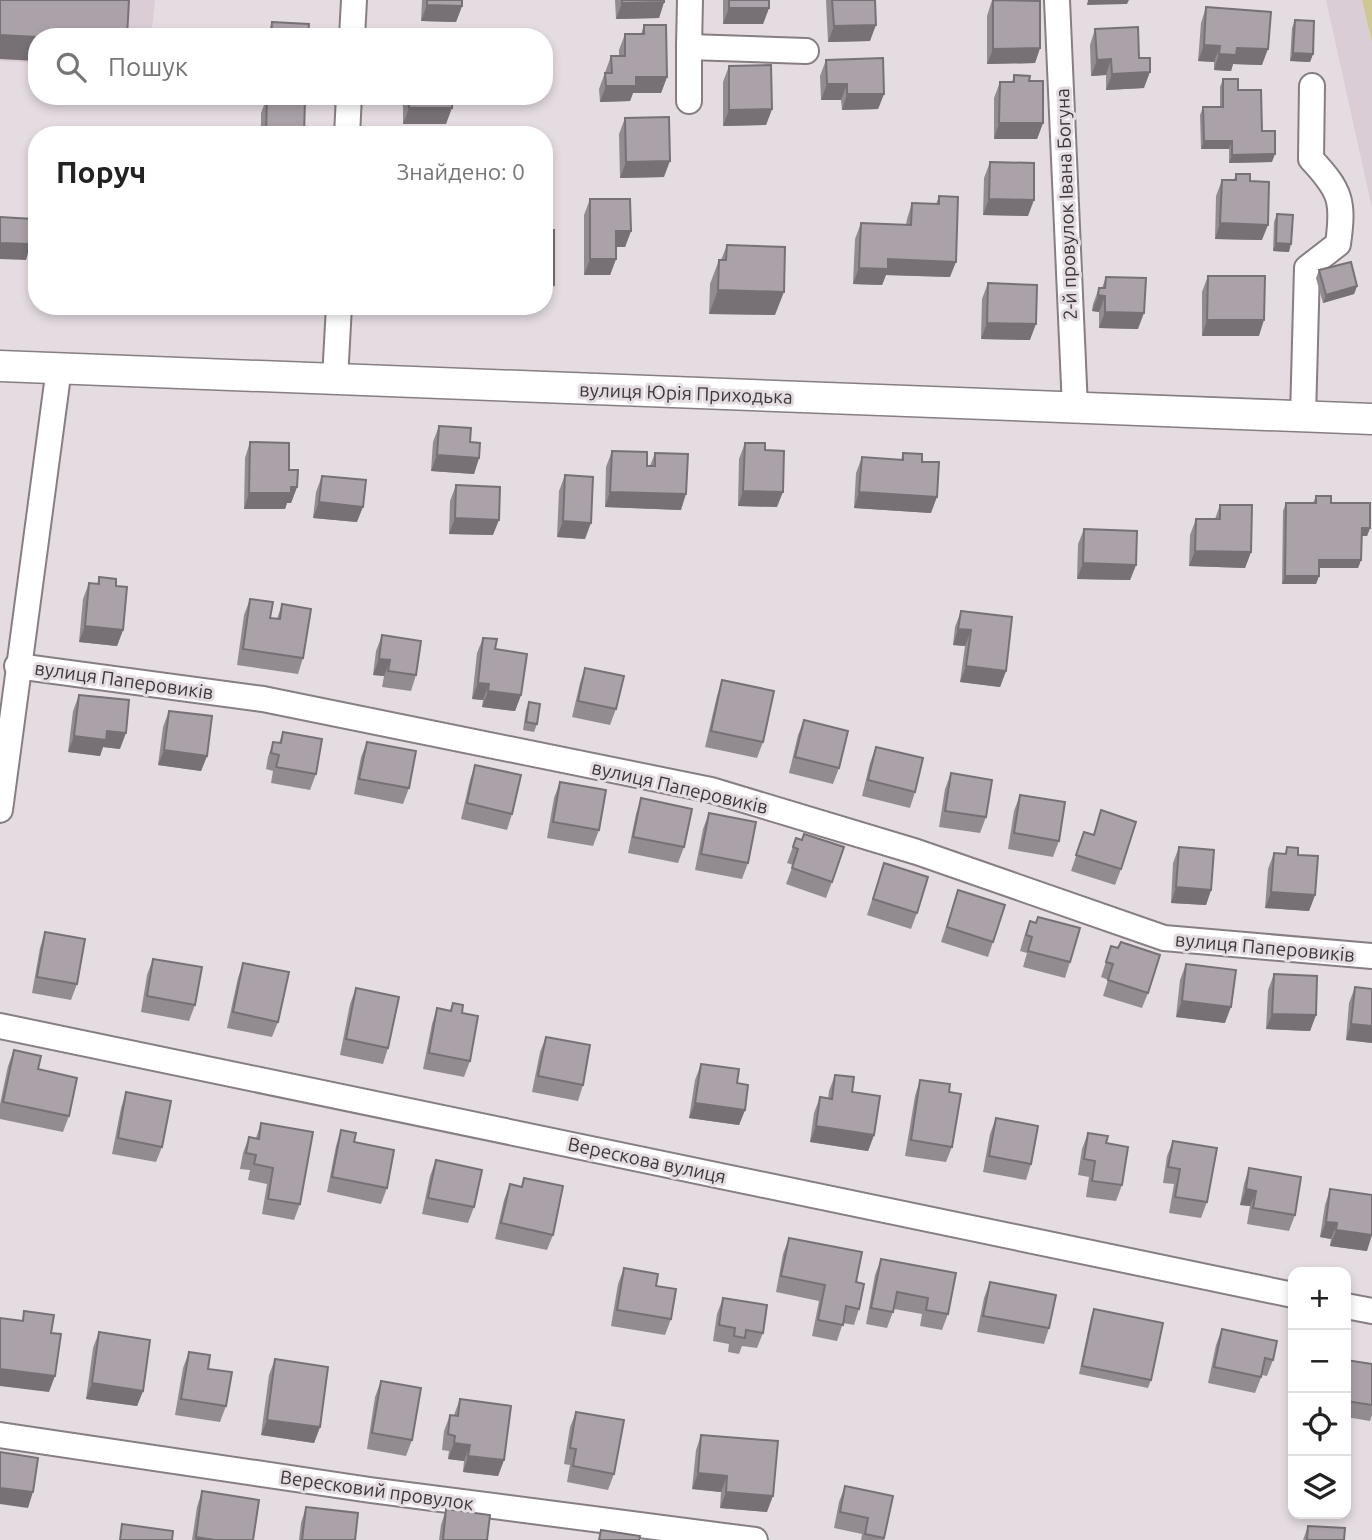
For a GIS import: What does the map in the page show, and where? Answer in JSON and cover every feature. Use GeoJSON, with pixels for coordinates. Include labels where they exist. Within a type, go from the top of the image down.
{"type":"FeatureCollection","features":[{"type":"Feature","properties":{"kind":"street"},"geometry":{"type":"LineString","coordinates":[[352,28],[354,0]]}},
{"type":"Feature","properties":{"kind":"street"},"geometry":{"type":"LineString","coordinates":[[689,102],[690,0]]}},
{"type":"Feature","properties":{"kind":"street","name":"2-й провулок Івана Богуна"},"geometry":{"type":"LineString","coordinates":[[1057,0],[1075,408]]}},
{"type":"Feature","properties":{"kind":"street"},"geometry":{"type":"LineString","coordinates":[[689,47],[806,51]]}},
{"type":"Feature","properties":{"kind":"street"},"geometry":{"type":"LineString","coordinates":[[1303,416],[1307,268],[1338,244],[1343,210],[1331,181],[1311,159],[1312,86]]}},
{"type":"Feature","properties":{"kind":"street"},"geometry":{"type":"LineString","coordinates":[[347,126],[349,105]]}},
{"type":"Feature","properties":{"kind":"street"},"geometry":{"type":"LineString","coordinates":[[335,379],[339,315]]}},
{"type":"Feature","properties":{"kind":"street","name":"вулиця Юрія Приходька"},"geometry":{"type":"LineString","coordinates":[[0,366],[1372,419]]}},
{"type":"Feature","properties":{"kind":"street"},"geometry":{"type":"LineString","coordinates":[[0,810],[17,666],[60,368]]}},
{"type":"Feature","properties":{"kind":"street","name":"вулиця Паперовиків"},"geometry":{"type":"LineString","coordinates":[[17,666],[263,699],[711,790],[917,852],[1164,938],[1372,956]]}},
{"type":"Feature","properties":{"kind":"street","name":"Верескова вулиця"},"geometry":{"type":"LineString","coordinates":[[0,1026],[1288,1294]]}},
{"type":"Feature","properties":{"kind":"street"},"geometry":{"type":"LineString","coordinates":[[1351,1307],[1372,1311]]}},
{"type":"Feature","properties":{"kind":"street","name":"Вересковий провулок"},"geometry":{"type":"LineString","coordinates":[[0,1435],[370,1490],[755,1540]]}},
{"type":"Feature","properties":{"kind":"shaded area"},"geometry":{"type":"Polygon","coordinates":[[[0,0],[155,0],[152,28],[28,28],[28,63],[0,61],[0,0]]]}},
{"type":"Feature","properties":{"kind":"shaded area"},"geometry":{"type":"Polygon","coordinates":[[[1326,0],[1362,0],[1372,43],[1372,208],[1326,0]]]}},
{"type":"Feature","properties":{"kind":"shaded area"},"geometry":{"type":"Polygon","coordinates":[[[1362,0],[1372,0],[1372,43],[1362,0]]]}},
{"type":"Feature","properties":{"kind":"building"},"geometry":{"type":"Polygon","coordinates":[[[0,0],[129,0],[127,28],[28,28],[28,37],[0,35],[0,0]]]}},
{"type":"Feature","properties":{"kind":"building"},"geometry":{"type":"Polygon","coordinates":[[[427,0],[462,0],[462,6],[427,5],[427,0]]]}},
{"type":"Feature","properties":{"kind":"building"},"geometry":{"type":"Polygon","coordinates":[[[622,0],[664,0],[664,2],[622,3],[622,0]]]}},
{"type":"Feature","properties":{"kind":"building"},"geometry":{"type":"Polygon","coordinates":[[[729,0],[769,0],[769,8],[729,8],[729,0]]]}},
{"type":"Feature","properties":{"kind":"building"},"geometry":{"type":"Polygon","coordinates":[[[832,0],[875,0],[876,25],[834,26],[832,0]]]}},
{"type":"Feature","properties":{"kind":"building"},"geometry":{"type":"Polygon","coordinates":[[[993,0],[1040,1],[1040,48],[993,49],[993,0]]]}},
{"type":"Feature","properties":{"kind":"building"},"geometry":{"type":"Polygon","coordinates":[[[1206,7],[1271,12],[1268,49],[1237,48],[1236,55],[1219,54],[1220,46],[1204,45],[1206,7]]]}},
{"type":"Feature","properties":{"kind":"building"},"geometry":{"type":"Polygon","coordinates":[[[1295,20],[1314,21],[1313,54],[1293,53],[1295,20]]]}},
{"type":"Feature","properties":{"kind":"building"},"geometry":{"type":"Polygon","coordinates":[[[272,22],[309,24],[309,28],[272,28],[272,22]]]}},
{"type":"Feature","properties":{"kind":"building"},"geometry":{"type":"Polygon","coordinates":[[[644,25],[666,25],[667,77],[636,77],[636,86],[606,86],[605,73],[612,73],[611,56],[625,56],[625,34],[644,34],[644,25]]]}},
{"type":"Feature","properties":{"kind":"building"},"geometry":{"type":"Polygon","coordinates":[[[1138,27],[1139,58],[1150,58],[1150,72],[1112,74],[1111,59],[1097,60],[1095,29],[1138,27]]]}},
{"type":"Feature","properties":{"kind":"building"},"geometry":{"type":"Polygon","coordinates":[[[883,58],[884,94],[847,94],[847,84],[827,84],[826,60],[883,58]]]}},
{"type":"Feature","properties":{"kind":"building"},"geometry":{"type":"Polygon","coordinates":[[[771,65],[772,109],[729,110],[729,66],[771,65]]]}},
{"type":"Feature","properties":{"kind":"building"},"geometry":{"type":"Polygon","coordinates":[[[1014,75],[1030,76],[1029,81],[1043,81],[1043,123],[999,123],[1000,82],[1014,82],[1014,75]]]}},
{"type":"Feature","properties":{"kind":"building"},"geometry":{"type":"Polygon","coordinates":[[[1223,79],[1238,79],[1238,90],[1261,90],[1262,131],[1275,131],[1275,154],[1232,155],[1232,141],[1204,141],[1203,107],[1223,107],[1223,79]]]}},
{"type":"Feature","properties":{"kind":"building"},"geometry":{"type":"Polygon","coordinates":[[[267,105],[305,105],[304,126],[266,126],[267,105]]]}},
{"type":"Feature","properties":{"kind":"building"},"geometry":{"type":"Polygon","coordinates":[[[409,105],[452,105],[452,108],[409,108],[409,105]]]}},
{"type":"Feature","properties":{"kind":"building"},"geometry":{"type":"Polygon","coordinates":[[[669,117],[670,161],[626,162],[625,118],[669,117]]]}},
{"type":"Feature","properties":{"kind":"building"},"geometry":{"type":"Polygon","coordinates":[[[990,162],[1034,163],[1034,200],[989,199],[990,162]]]}},
{"type":"Feature","properties":{"kind":"building"},"geometry":{"type":"Polygon","coordinates":[[[1236,174],[1250,174],[1250,181],[1269,182],[1268,225],[1220,223],[1222,180],[1236,180],[1236,174]]]}},
{"type":"Feature","properties":{"kind":"building"},"geometry":{"type":"Polygon","coordinates":[[[939,196],[958,197],[956,262],[888,259],[888,269],[859,268],[861,223],[911,225],[912,203],[939,204],[939,196]]]}},
{"type":"Feature","properties":{"kind":"building"},"geometry":{"type":"Polygon","coordinates":[[[590,199],[630,199],[631,231],[616,231],[616,259],[590,259],[590,199]]]}},
{"type":"Feature","properties":{"kind":"building"},"geometry":{"type":"Polygon","coordinates":[[[1277,214],[1293,215],[1291,244],[1276,243],[1277,214]]]}},
{"type":"Feature","properties":{"kind":"building"},"geometry":{"type":"Polygon","coordinates":[[[0,217],[28,219],[28,244],[0,243],[0,217]]]}},
{"type":"Feature","properties":{"kind":"building"},"geometry":{"type":"Polygon","coordinates":[[[553,230],[554,230],[553,285],[553,230]]]}},
{"type":"Feature","properties":{"kind":"building"},"geometry":{"type":"Polygon","coordinates":[[[727,245],[785,247],[784,292],[718,290],[719,260],[726,260],[727,245]]]}},
{"type":"Feature","properties":{"kind":"building"},"geometry":{"type":"Polygon","coordinates":[[[1351,262],[1357,286],[1326,295],[1319,270],[1351,262]]]}},
{"type":"Feature","properties":{"kind":"building"},"geometry":{"type":"Polygon","coordinates":[[[1208,276],[1265,276],[1264,320],[1207,320],[1208,276]]]}},
{"type":"Feature","properties":{"kind":"building"},"geometry":{"type":"Polygon","coordinates":[[[1106,277],[1146,278],[1144,313],[1105,312],[1105,296],[1098,295],[1099,288],[1105,288],[1106,277]]]}},
{"type":"Feature","properties":{"kind":"building"},"geometry":{"type":"Polygon","coordinates":[[[988,283],[1037,285],[1036,324],[987,323],[988,283]]]}},
{"type":"Feature","properties":{"kind":"building"},"geometry":{"type":"Polygon","coordinates":[[[439,426],[471,428],[470,442],[480,443],[479,458],[437,455],[439,426]]]}},
{"type":"Feature","properties":{"kind":"building"},"geometry":{"type":"Polygon","coordinates":[[[250,442],[289,443],[289,470],[298,470],[297,487],[291,487],[291,493],[249,493],[250,442]]]}},
{"type":"Feature","properties":{"kind":"building"},"geometry":{"type":"Polygon","coordinates":[[[745,443],[765,443],[765,450],[784,451],[783,492],[743,491],[745,443]]]}},
{"type":"Feature","properties":{"kind":"building"},"geometry":{"type":"Polygon","coordinates":[[[612,451],[647,452],[647,466],[655,466],[655,453],[688,454],[686,494],[610,492],[612,451]]]}},
{"type":"Feature","properties":{"kind":"building"},"geometry":{"type":"Polygon","coordinates":[[[903,453],[922,454],[922,462],[939,462],[937,497],[859,492],[862,457],[903,460],[903,453]]]}},
{"type":"Feature","properties":{"kind":"building"},"geometry":{"type":"Polygon","coordinates":[[[565,475],[593,477],[591,523],[563,521],[565,475]]]}},
{"type":"Feature","properties":{"kind":"building"},"geometry":{"type":"Polygon","coordinates":[[[322,476],[366,480],[363,507],[319,502],[322,476]]]}},
{"type":"Feature","properties":{"kind":"building"},"geometry":{"type":"Polygon","coordinates":[[[456,485],[500,487],[499,520],[455,518],[456,485]]]}},
{"type":"Feature","properties":{"kind":"building"},"geometry":{"type":"Polygon","coordinates":[[[1316,496],[1331,496],[1331,503],[1370,503],[1370,528],[1362,528],[1361,560],[1319,560],[1319,576],[1285,576],[1286,503],[1316,503],[1316,496]]]}},
{"type":"Feature","properties":{"kind":"building"},"geometry":{"type":"Polygon","coordinates":[[[1220,505],[1252,505],[1251,552],[1195,551],[1196,519],[1220,519],[1220,505]]]}},
{"type":"Feature","properties":{"kind":"building"},"geometry":{"type":"Polygon","coordinates":[[[1084,529],[1137,531],[1136,565],[1083,563],[1084,529]]]}},
{"type":"Feature","properties":{"kind":"building"},"geometry":{"type":"Polygon","coordinates":[[[99,577],[116,579],[116,586],[127,587],[123,630],[85,626],[89,583],[99,584],[99,577]]]}},
{"type":"Feature","properties":{"kind":"building"},"geometry":{"type":"Polygon","coordinates":[[[250,599],[273,602],[270,618],[280,619],[282,604],[311,609],[303,658],[243,649],[250,599]]]}},
{"type":"Feature","properties":{"kind":"building"},"geometry":{"type":"Polygon","coordinates":[[[961,611],[1012,617],[1006,671],[966,666],[971,630],[958,629],[961,611]]]}},
{"type":"Feature","properties":{"kind":"building"},"geometry":{"type":"Polygon","coordinates":[[[382,635],[421,641],[416,675],[388,671],[390,660],[379,659],[382,635]]]}},
{"type":"Feature","properties":{"kind":"building"},"geometry":{"type":"Polygon","coordinates":[[[483,638],[497,639],[495,649],[527,654],[521,695],[488,691],[489,684],[478,683],[483,638]]]}},
{"type":"Feature","properties":{"kind":"building"},"geometry":{"type":"Polygon","coordinates":[[[585,668],[624,676],[616,709],[578,701],[585,668]]]}},
{"type":"Feature","properties":{"kind":"building"},"geometry":{"type":"Polygon","coordinates":[[[722,680],[774,691],[763,742],[711,731],[722,680]]]}},
{"type":"Feature","properties":{"kind":"building"},"geometry":{"type":"Polygon","coordinates":[[[79,695],[129,700],[126,733],[107,731],[106,740],[74,736],[79,695]]]}},
{"type":"Feature","properties":{"kind":"building"},"geometry":{"type":"Polygon","coordinates":[[[529,702],[540,704],[537,724],[526,722],[529,702]]]}},
{"type":"Feature","properties":{"kind":"building"},"geometry":{"type":"Polygon","coordinates":[[[169,711],[212,716],[207,756],[164,750],[169,711]]]}},
{"type":"Feature","properties":{"kind":"building"},"geometry":{"type":"Polygon","coordinates":[[[804,720],[848,731],[839,768],[795,757],[804,720]]]}},
{"type":"Feature","properties":{"kind":"building"},"geometry":{"type":"Polygon","coordinates":[[[283,732],[322,739],[316,774],[276,767],[279,755],[271,753],[273,742],[281,743],[283,732]]]}},
{"type":"Feature","properties":{"kind":"building"},"geometry":{"type":"Polygon","coordinates":[[[367,742],[416,751],[409,788],[359,779],[367,742]]]}},
{"type":"Feature","properties":{"kind":"building"},"geometry":{"type":"Polygon","coordinates":[[[876,747],[923,758],[915,792],[868,780],[876,747]]]}},
{"type":"Feature","properties":{"kind":"building"},"geometry":{"type":"Polygon","coordinates":[[[475,765],[521,775],[512,814],[467,803],[475,765]]]}},
{"type":"Feature","properties":{"kind":"building"},"geometry":{"type":"Polygon","coordinates":[[[951,773],[992,780],[986,817],[945,811],[951,773]]]}},
{"type":"Feature","properties":{"kind":"building"},"geometry":{"type":"Polygon","coordinates":[[[560,782],[606,790],[599,830],[553,822],[560,782]]]}},
{"type":"Feature","properties":{"kind":"building"},"geometry":{"type":"Polygon","coordinates":[[[1020,795],[1065,802],[1059,841],[1014,833],[1020,795]]]}},
{"type":"Feature","properties":{"kind":"building"},"geometry":{"type":"Polygon","coordinates":[[[641,798],[692,809],[684,847],[633,837],[641,798]]]}},
{"type":"Feature","properties":{"kind":"building"},"geometry":{"type":"Polygon","coordinates":[[[1101,810],[1136,822],[1121,869],[1076,855],[1084,832],[1094,835],[1101,810]]]}},
{"type":"Feature","properties":{"kind":"building"},"geometry":{"type":"Polygon","coordinates":[[[709,813],[756,822],[748,863],[701,854],[709,813]]]}},
{"type":"Feature","properties":{"kind":"building"},"geometry":{"type":"Polygon","coordinates":[[[804,834],[844,847],[832,882],[792,868],[798,849],[793,847],[796,838],[802,840],[804,834]]]}},
{"type":"Feature","properties":{"kind":"building"},"geometry":{"type":"Polygon","coordinates":[[[1179,847],[1214,850],[1211,890],[1176,887],[1179,847]]]}},
{"type":"Feature","properties":{"kind":"building"},"geometry":{"type":"Polygon","coordinates":[[[1287,847],[1298,848],[1298,855],[1318,856],[1315,895],[1271,892],[1274,853],[1286,854],[1287,847]]]}},
{"type":"Feature","properties":{"kind":"building"},"geometry":{"type":"Polygon","coordinates":[[[884,863],[928,877],[917,913],[873,899],[884,863]]]}},
{"type":"Feature","properties":{"kind":"building"},"geometry":{"type":"Polygon","coordinates":[[[958,890],[1005,905],[993,942],[947,927],[958,890]]]}},
{"type":"Feature","properties":{"kind":"building"},"geometry":{"type":"Polygon","coordinates":[[[1038,917],[1080,928],[1070,962],[1028,951],[1032,937],[1026,935],[1030,921],[1036,923],[1038,917]]]}},
{"type":"Feature","properties":{"kind":"building"},"geometry":{"type":"Polygon","coordinates":[[[45,932],[85,939],[77,984],[37,977],[45,932]]]}},
{"type":"Feature","properties":{"kind":"building"},"geometry":{"type":"Polygon","coordinates":[[[1121,942],[1160,955],[1148,993],[1108,980],[1113,964],[1106,962],[1111,946],[1118,948],[1121,942]]]}},
{"type":"Feature","properties":{"kind":"building"},"geometry":{"type":"Polygon","coordinates":[[[153,959],[202,967],[195,1005],[147,996],[153,959]]]}},
{"type":"Feature","properties":{"kind":"building"},"geometry":{"type":"Polygon","coordinates":[[[243,963],[289,972],[278,1022],[233,1012],[243,963]]]}},
{"type":"Feature","properties":{"kind":"building"},"geometry":{"type":"Polygon","coordinates":[[[1186,964],[1236,970],[1231,1007],[1182,1001],[1186,964]]]}},
{"type":"Feature","properties":{"kind":"building"},"geometry":{"type":"Polygon","coordinates":[[[1274,974],[1317,976],[1316,1015],[1272,1014],[1274,974]]]}},
{"type":"Feature","properties":{"kind":"building"},"geometry":{"type":"Polygon","coordinates":[[[1355,987],[1372,989],[1372,1026],[1351,1024],[1355,987]]]}},
{"type":"Feature","properties":{"kind":"building"},"geometry":{"type":"Polygon","coordinates":[[[356,988],[399,997],[388,1048],[346,1039],[356,988]]]}},
{"type":"Feature","properties":{"kind":"building"},"geometry":{"type":"Polygon","coordinates":[[[453,1003],[463,1005],[462,1013],[478,1016],[470,1061],[429,1053],[437,1008],[451,1011],[453,1003]]]}},
{"type":"Feature","properties":{"kind":"building"},"geometry":{"type":"Polygon","coordinates":[[[546,1037],[590,1045],[583,1085],[538,1076],[546,1037]]]}},
{"type":"Feature","properties":{"kind":"building"},"geometry":{"type":"Polygon","coordinates":[[[14,1050],[41,1056],[38,1069],[77,1078],[69,1116],[3,1102],[14,1050]]]}},
{"type":"Feature","properties":{"kind":"building"},"geometry":{"type":"Polygon","coordinates":[[[701,1064],[739,1069],[737,1083],[748,1085],[745,1110],[695,1103],[701,1064]]]}},
{"type":"Feature","properties":{"kind":"building"},"geometry":{"type":"Polygon","coordinates":[[[835,1075],[854,1077],[852,1092],[880,1096],[874,1135],[816,1126],[820,1097],[832,1099],[835,1075]]]}},
{"type":"Feature","properties":{"kind":"building"},"geometry":{"type":"Polygon","coordinates":[[[920,1080],[950,1084],[949,1092],[961,1094],[952,1147],[911,1140],[920,1080]]]}},
{"type":"Feature","properties":{"kind":"building"},"geometry":{"type":"Polygon","coordinates":[[[126,1092],[171,1101],[162,1147],[118,1138],[126,1092]]]}},
{"type":"Feature","properties":{"kind":"building"},"geometry":{"type":"Polygon","coordinates":[[[996,1118],[1038,1126],[1031,1164],[989,1156],[996,1118]]]}},
{"type":"Feature","properties":{"kind":"building"},"geometry":{"type":"Polygon","coordinates":[[[261,1123],[313,1132],[300,1204],[268,1199],[273,1168],[254,1164],[256,1155],[246,1153],[249,1137],[259,1139],[261,1123]]]}},
{"type":"Feature","properties":{"kind":"building"},"geometry":{"type":"Polygon","coordinates":[[[341,1130],[356,1133],[354,1142],[394,1150],[387,1188],[332,1177],[341,1130]]]}},
{"type":"Feature","properties":{"kind":"building"},"geometry":{"type":"Polygon","coordinates":[[[1088,1133],[1108,1136],[1106,1143],[1128,1147],[1122,1185],[1092,1181],[1095,1161],[1084,1159],[1088,1133]]]}},
{"type":"Feature","properties":{"kind":"building"},"geometry":{"type":"Polygon","coordinates":[[[1173,1141],[1217,1148],[1207,1202],[1175,1197],[1180,1169],[1168,1167],[1173,1141]]]}},
{"type":"Feature","properties":{"kind":"building"},"geometry":{"type":"Polygon","coordinates":[[[436,1160],[482,1170],[474,1207],[428,1198],[436,1160]]]}},
{"type":"Feature","properties":{"kind":"building"},"geometry":{"type":"Polygon","coordinates":[[[1249,1168],[1301,1177],[1295,1215],[1253,1208],[1256,1191],[1246,1189],[1249,1168]]]}},
{"type":"Feature","properties":{"kind":"building"},"geometry":{"type":"Polygon","coordinates":[[[524,1178],[563,1186],[553,1235],[501,1223],[510,1184],[522,1187],[524,1178]]]}},
{"type":"Feature","properties":{"kind":"building"},"geometry":{"type":"Polygon","coordinates":[[[1330,1189],[1372,1195],[1372,1235],[1336,1230],[1337,1223],[1326,1222],[1330,1189]]]}},
{"type":"Feature","properties":{"kind":"building"},"geometry":{"type":"Polygon","coordinates":[[[789,1238],[862,1252],[856,1282],[864,1284],[859,1309],[846,1306],[843,1325],[818,1320],[825,1285],[781,1276],[789,1238]]]}},
{"type":"Feature","properties":{"kind":"building"},"geometry":{"type":"Polygon","coordinates":[[[881,1259],[956,1273],[948,1314],[926,1310],[928,1298],[897,1292],[893,1312],[871,1308],[881,1259]]]}},
{"type":"Feature","properties":{"kind":"building"},"geometry":{"type":"Polygon","coordinates":[[[624,1268],[658,1274],[656,1286],[676,1289],[671,1319],[617,1310],[624,1268]]]}},
{"type":"Feature","properties":{"kind":"building"},"geometry":{"type":"Polygon","coordinates":[[[990,1282],[1056,1295],[1049,1328],[983,1316],[990,1282]]]}},
{"type":"Feature","properties":{"kind":"building"},"geometry":{"type":"Polygon","coordinates":[[[723,1298],[767,1305],[763,1333],[746,1330],[745,1338],[734,1336],[735,1328],[719,1325],[723,1298]]]}},
{"type":"Feature","properties":{"kind":"building"},"geometry":{"type":"Polygon","coordinates":[[[1094,1309],[1163,1323],[1151,1380],[1082,1366],[1094,1309]]]}},
{"type":"Feature","properties":{"kind":"building"},"geometry":{"type":"Polygon","coordinates":[[[24,1311],[54,1315],[51,1333],[61,1334],[55,1376],[0,1369],[0,1318],[23,1321],[24,1311]]]}},
{"type":"Feature","properties":{"kind":"building"},"geometry":{"type":"Polygon","coordinates":[[[1222,1329],[1277,1341],[1273,1360],[1265,1358],[1261,1377],[1214,1367],[1222,1329]]]}},
{"type":"Feature","properties":{"kind":"building"},"geometry":{"type":"Polygon","coordinates":[[[99,1332],[150,1340],[143,1391],[92,1383],[99,1332]]]}},
{"type":"Feature","properties":{"kind":"building"},"geometry":{"type":"Polygon","coordinates":[[[189,1352],[210,1355],[208,1369],[232,1372],[226,1406],[181,1399],[189,1352]]]}},
{"type":"Feature","properties":{"kind":"building"},"geometry":{"type":"Polygon","coordinates":[[[275,1359],[328,1367],[320,1427],[267,1420],[275,1359]]]}},
{"type":"Feature","properties":{"kind":"building"},"geometry":{"type":"Polygon","coordinates":[[[1351,1361],[1372,1364],[1372,1405],[1351,1402],[1351,1361]]]}},
{"type":"Feature","properties":{"kind":"building"},"geometry":{"type":"Polygon","coordinates":[[[381,1381],[421,1388],[412,1440],[372,1433],[381,1381]]]}},
{"type":"Feature","properties":{"kind":"building"},"geometry":{"type":"Polygon","coordinates":[[[460,1399],[511,1406],[504,1460],[468,1456],[470,1445],[454,1443],[455,1436],[448,1434],[450,1415],[458,1416],[460,1399]]]}},
{"type":"Feature","properties":{"kind":"building"},"geometry":{"type":"Polygon","coordinates":[[[576,1412],[624,1420],[614,1474],[573,1466],[576,1449],[570,1448],[576,1412]]]}},
{"type":"Feature","properties":{"kind":"building"},"geometry":{"type":"Polygon","coordinates":[[[701,1435],[778,1441],[773,1496],[726,1492],[727,1476],[698,1473],[701,1435]]]}},
{"type":"Feature","properties":{"kind":"building"},"geometry":{"type":"Polygon","coordinates":[[[0,1452],[38,1458],[33,1492],[0,1488],[0,1452]]]}},
{"type":"Feature","properties":{"kind":"building"},"geometry":{"type":"Polygon","coordinates":[[[845,1486],[893,1496],[884,1538],[865,1534],[868,1518],[840,1512],[845,1486]]]}},
{"type":"Feature","properties":{"kind":"building"},"geometry":{"type":"Polygon","coordinates":[[[202,1491],[259,1500],[253,1540],[196,1537],[202,1491]]]}},
{"type":"Feature","properties":{"kind":"building"},"geometry":{"type":"Polygon","coordinates":[[[306,1507],[358,1513],[355,1540],[302,1540],[306,1507]]]}},
{"type":"Feature","properties":{"kind":"building"},"geometry":{"type":"Polygon","coordinates":[[[446,1509],[490,1515],[487,1540],[443,1540],[446,1509]]]}},
{"type":"Feature","properties":{"kind":"building"},"geometry":{"type":"Polygon","coordinates":[[[122,1524],[173,1531],[172,1540],[120,1540],[122,1524]]]}},
{"type":"Feature","properties":{"kind":"building"},"geometry":{"type":"Polygon","coordinates":[[[1308,1526],[1345,1528],[1344,1540],[1307,1540],[1308,1526]]]}},
{"type":"Feature","properties":{"kind":"building"},"geometry":{"type":"Polygon","coordinates":[[[601,1530],[640,1536],[639,1540],[599,1540],[601,1530]]]}}]}
